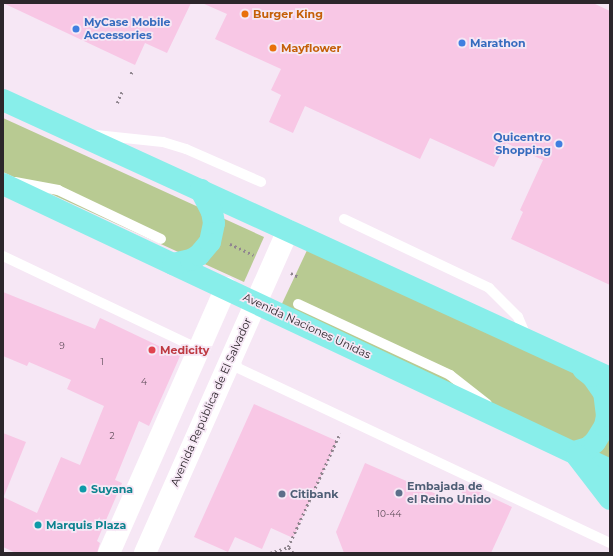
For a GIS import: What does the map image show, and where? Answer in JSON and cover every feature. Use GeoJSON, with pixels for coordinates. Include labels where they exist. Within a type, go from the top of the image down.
{"type":"FeatureCollection","features":[{"type":"Feature","properties":{"kind":"main road"},"geometry":{"type":"LineString","coordinates":[[3,100],[610,378]]}},
{"type":"Feature","properties":{"kind":"main road","name":"Avenida Naciones Unidas"},"geometry":{"type":"LineString","coordinates":[[3,182],[173,264],[610,470]]}},
{"type":"Feature","properties":{"kind":"main road"},"geometry":{"type":"LineString","coordinates":[[173,264],[195,257],[210,242],[214,223],[212,212],[201,190]]}},
{"type":"Feature","properties":{"kind":"main road"},"geometry":{"type":"LineString","coordinates":[[570,359],[610,361]]}},
{"type":"Feature","properties":{"kind":"main road"},"geometry":{"type":"LineString","coordinates":[[570,359],[599,384],[607,404],[607,416],[601,434],[588,448],[574,452],[610,499]]}},
{"type":"Feature","properties":{"kind":"street","name":"Avenida República de El Salvador"},"geometry":{"type":"LineString","coordinates":[[144,553],[288,230]]}},
{"type":"Feature","properties":{"kind":"street"},"geometry":{"type":"LineString","coordinates":[[109,553],[226,288]]}},
{"type":"Feature","properties":{"kind":"lane"},"geometry":{"type":"LineString","coordinates":[[76,134],[163,142],[186,149],[261,182]]}},
{"type":"Feature","properties":{"kind":"lane"},"geometry":{"type":"LineString","coordinates":[[3,182],[36,184],[58,190],[162,239]]}},
{"type":"Feature","properties":{"kind":"lane"},"geometry":{"type":"LineString","coordinates":[[344,219],[489,288],[518,317],[528,340]]}},
{"type":"Feature","properties":{"kind":"lane"},"geometry":{"type":"LineString","coordinates":[[3,256],[188,344],[195,358]]}},
{"type":"Feature","properties":{"kind":"lane"},"geometry":{"type":"LineString","coordinates":[[298,304],[450,375],[474,392],[502,418]]}},
{"type":"Feature","properties":{"kind":"lane"},"geometry":{"type":"LineString","coordinates":[[232,354],[238,368],[243,371],[610,543]]}},
{"type":"Feature","properties":{"kind":"path"},"geometry":{"type":"LineString","coordinates":[[130,74],[132,70]]}},
{"type":"Feature","properties":{"kind":"path"},"geometry":{"type":"LineString","coordinates":[[117,103],[122,91]]}},
{"type":"Feature","properties":{"kind":"path"},"geometry":{"type":"LineString","coordinates":[[225,242],[262,258]]}},
{"type":"Feature","properties":{"kind":"path"},"geometry":{"type":"LineString","coordinates":[[270,553],[288,547],[344,425]]}},
{"type":"Feature","properties":{"kind":"path"},"geometry":{"type":"LineString","coordinates":[[288,547],[293,553]]}},
{"type":"Feature","properties":{"kind":"green space"},"geometry":{"type":"Polygon","coordinates":[[[3,118],[264,237],[244,282],[3,172],[3,118]]]}},
{"type":"Feature","properties":{"kind":"green space"},"geometry":{"type":"Polygon","coordinates":[[[309,246],[610,387],[610,468],[279,310],[309,246]]]}},
{"type":"Feature","properties":{"kind":"building"},"geometry":{"type":"Polygon","coordinates":[[[3,3],[191,3],[167,53],[145,43],[135,65],[3,3]]]}},
{"type":"Feature","properties":{"kind":"building","name":"Quicentro Shopping"},"geometry":{"type":"Polygon","coordinates":[[[202,3],[593,3],[610,11],[610,285],[511,239],[523,212],[520,210],[543,160],[506,143],[494,167],[430,138],[420,159],[305,106],[293,133],[269,122],[281,95],[271,90],[281,69],[215,39],[227,14],[202,3]]]}},
{"type":"Feature","properties":{"kind":"building"},"geometry":{"type":"Polygon","coordinates":[[[3,292],[95,329],[100,318],[180,356],[149,426],[139,421],[115,480],[122,483],[97,541],[100,543],[97,553],[16,553],[3,547],[3,497],[37,513],[61,457],[80,465],[104,406],[67,389],[71,380],[29,362],[27,366],[3,356],[3,292]]]}},
{"type":"Feature","properties":{"kind":"building"},"geometry":{"type":"Polygon","coordinates":[[[254,404],[337,441],[293,538],[271,528],[262,549],[235,537],[228,552],[194,537],[254,404]]]}},
{"type":"Feature","properties":{"kind":"building"},"geometry":{"type":"Polygon","coordinates":[[[3,433],[26,442],[4,496],[3,496],[3,433]]]}},
{"type":"Feature","properties":{"kind":"building"},"geometry":{"type":"Polygon","coordinates":[[[365,463],[457,503],[465,485],[512,507],[491,553],[344,553],[336,532],[365,463]]]}},
{"type":"Feature","properties":{"kind":"place","name":"Burger King"},"geometry":{"type":"Point","coordinates":[245,14]}},
{"type":"Feature","properties":{"kind":"place","name":"MyCase Mobile Accessories"},"geometry":{"type":"Point","coordinates":[76,29]}},
{"type":"Feature","properties":{"kind":"place","name":"Marathon"},"geometry":{"type":"Point","coordinates":[462,43]}},
{"type":"Feature","properties":{"kind":"place","name":"Mayflower"},"geometry":{"type":"Point","coordinates":[273,48]}},
{"type":"Feature","properties":{"kind":"place","name":"Quicentro Shopping"},"geometry":{"type":"Point","coordinates":[559,144]}},
{"type":"Feature","properties":{"kind":"place","name":"Medicity"},"geometry":{"type":"Point","coordinates":[152,350]}},
{"type":"Feature","properties":{"kind":"place","name":"Suyana"},"geometry":{"type":"Point","coordinates":[83,489]}},
{"type":"Feature","properties":{"kind":"place","name":"Embajada de el Reino Unido"},"geometry":{"type":"Point","coordinates":[399,493]}},
{"type":"Feature","properties":{"kind":"place","name":"Citibank"},"geometry":{"type":"Point","coordinates":[282,494]}},
{"type":"Feature","properties":{"kind":"place","name":"Marquis Plaza"},"geometry":{"type":"Point","coordinates":[38,525]}}]}
